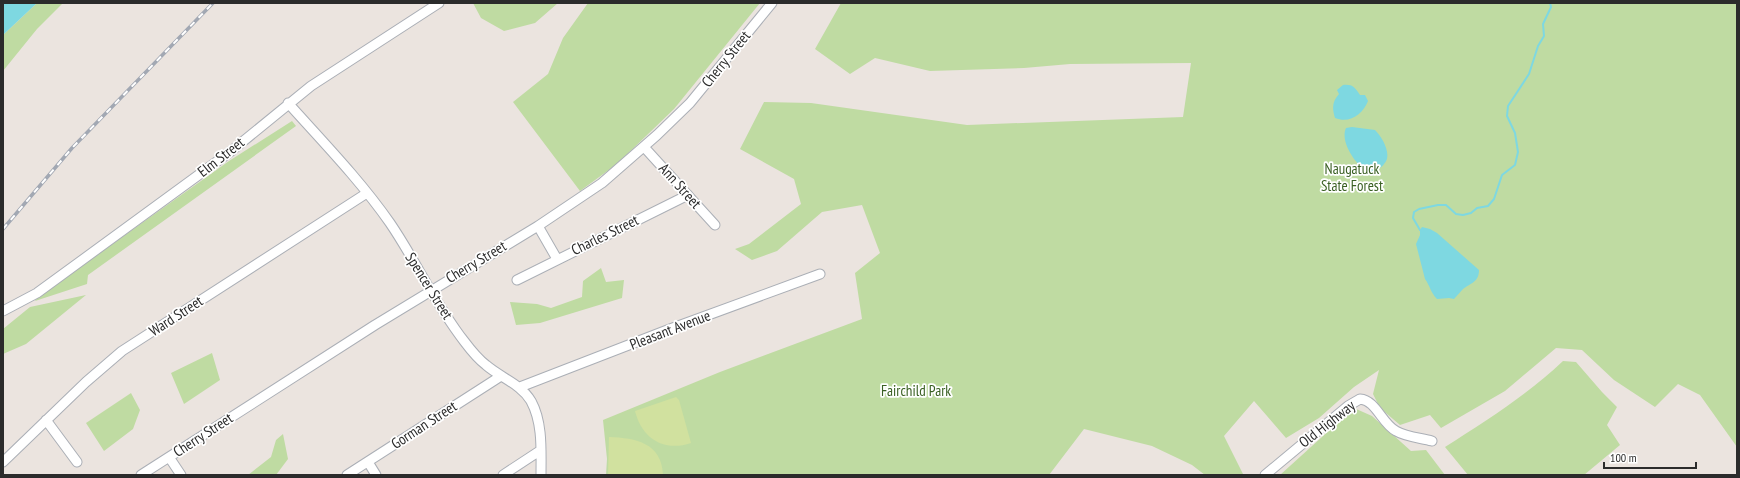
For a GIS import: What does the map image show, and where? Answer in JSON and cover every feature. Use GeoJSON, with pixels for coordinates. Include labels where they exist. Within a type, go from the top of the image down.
{"type":"FeatureCollection","features":[{"type":"Feature","properties":{"kind":"street","name":"Elm Street"},"geometry":{"type":"LineString","coordinates":[[3,311],[37,293],[192,180],[230,152],[288,103],[311,86],[439,3]]}},
{"type":"Feature","properties":{"kind":"street","name":"Cherry Street"},"geometry":{"type":"LineString","coordinates":[[141,475],[430,290],[538,226],[602,183],[644,147],[690,103],[772,3]]}},
{"type":"Feature","properties":{"kind":"street","name":"Spencer Street"},"geometry":{"type":"LineString","coordinates":[[288,103],[367,192],[390,224],[463,341],[486,365],[520,387],[531,400],[541,434],[541,475]]}},
{"type":"Feature","properties":{"kind":"street","name":"Ann Street"},"geometry":{"type":"LineString","coordinates":[[644,147],[715,225]]}},
{"type":"Feature","properties":{"kind":"street","name":"Ward Street"},"geometry":{"type":"LineString","coordinates":[[3,462],[46,420],[122,351],[367,192]]}},
{"type":"Feature","properties":{"kind":"street","name":"Charles Street"},"geometry":{"type":"LineString","coordinates":[[538,226],[558,258],[688,195]]}},
{"type":"Feature","properties":{"kind":"street"},"geometry":{"type":"LineString","coordinates":[[517,280],[558,258]]}},
{"type":"Feature","properties":{"kind":"street","name":"Pleasant Avenue"},"geometry":{"type":"LineString","coordinates":[[520,387],[670,329],[820,274]]}},
{"type":"Feature","properties":{"kind":"street","name":"Gorman Street"},"geometry":{"type":"LineString","coordinates":[[347,475],[501,376]]}},
{"type":"Feature","properties":{"kind":"street","name":"Old Highway"},"geometry":{"type":"LineString","coordinates":[[1265,475],[1348,406],[1360,399],[1364,399],[1369,403],[1387,425],[1396,431],[1432,441]]}},
{"type":"Feature","properties":{"kind":"street"},"geometry":{"type":"LineString","coordinates":[[46,420],[78,462]]}},
{"type":"Feature","properties":{"kind":"street"},"geometry":{"type":"LineString","coordinates":[[503,475],[541,450]]}},
{"type":"Feature","properties":{"kind":"street"},"geometry":{"type":"LineString","coordinates":[[169,457],[181,475]]}},
{"type":"Feature","properties":{"kind":"street"},"geometry":{"type":"LineString","coordinates":[[368,462],[376,475]]}},
{"type":"Feature","properties":{"kind":"green space"},"geometry":{"type":"Polygon","coordinates":[[[37,3],[63,3],[37,29],[3,71],[3,35],[37,3]]]}},
{"type":"Feature","properties":{"kind":"green space"},"geometry":{"type":"Polygon","coordinates":[[[473,3],[558,3],[535,23],[504,31],[481,18],[473,3]]]}},
{"type":"Feature","properties":{"kind":"green space"},"geometry":{"type":"Polygon","coordinates":[[[588,3],[760,3],[674,109],[617,164],[580,191],[513,102],[548,74],[563,38],[588,3]]]}},
{"type":"Feature","properties":{"kind":"green space"},"geometry":{"type":"Polygon","coordinates":[[[841,3],[1737,3],[1737,447],[1700,395],[1678,384],[1655,407],[1614,380],[1582,350],[1556,348],[1505,391],[1441,428],[1430,415],[1400,425],[1380,408],[1373,394],[1379,370],[1354,387],[1319,418],[1286,438],[1254,401],[1224,436],[1243,474],[1241,475],[1205,475],[1192,465],[1152,446],[1084,429],[1049,475],[606,475],[607,459],[603,420],[720,372],[862,319],[855,273],[880,253],[862,205],[822,212],[777,251],[752,260],[735,249],[749,244],[801,204],[794,179],[740,149],[764,102],[811,103],[967,125],[1183,117],[1191,63],[1070,64],[1024,68],[930,71],[875,58],[850,74],[815,49],[841,3]]]}},
{"type":"Feature","properties":{"kind":"green space"},"geometry":{"type":"Polygon","coordinates":[[[292,121],[296,126],[88,275],[87,284],[35,301],[38,297],[229,161],[292,121]]]}},
{"type":"Feature","properties":{"kind":"green space"},"geometry":{"type":"Polygon","coordinates":[[[601,268],[606,282],[624,280],[622,298],[540,323],[516,325],[510,302],[537,304],[551,308],[582,297],[583,281],[601,268]]]}},
{"type":"Feature","properties":{"kind":"green space"},"geometry":{"type":"Polygon","coordinates":[[[86,295],[26,344],[3,354],[3,329],[30,307],[86,295]]]}},
{"type":"Feature","properties":{"kind":"green space"},"geometry":{"type":"Polygon","coordinates":[[[212,353],[220,380],[184,404],[171,373],[212,353]]]}},
{"type":"Feature","properties":{"kind":"green space"},"geometry":{"type":"Polygon","coordinates":[[[1563,361],[1576,362],[1617,407],[1607,425],[1620,445],[1584,475],[1468,475],[1445,447],[1521,396],[1563,361]]]}},
{"type":"Feature","properties":{"kind":"green space"},"geometry":{"type":"Polygon","coordinates":[[[131,393],[140,410],[133,429],[104,451],[86,423],[131,393]]]}},
{"type":"Feature","properties":{"kind":"green space"},"geometry":{"type":"Polygon","coordinates":[[[676,397],[679,400],[691,443],[672,446],[656,441],[649,436],[638,421],[635,411],[676,397]]]}},
{"type":"Feature","properties":{"kind":"green space"},"geometry":{"type":"Polygon","coordinates":[[[1354,408],[1372,416],[1411,451],[1426,450],[1445,475],[1280,475],[1354,408]]]}},
{"type":"Feature","properties":{"kind":"green space"},"geometry":{"type":"Polygon","coordinates":[[[283,434],[288,459],[276,475],[248,475],[271,457],[276,440],[283,434]]]}},
{"type":"Feature","properties":{"kind":"green space"},"geometry":{"type":"Polygon","coordinates":[[[609,437],[629,439],[646,444],[653,449],[658,456],[662,464],[663,475],[608,475],[609,437]]]}},
{"type":"Feature","properties":{"kind":"water"},"geometry":{"type":"Polygon","coordinates":[[[3,3],[37,3],[3,35],[3,3]]]}},
{"type":"Feature","properties":{"kind":"water"},"geometry":{"type":"Polygon","coordinates":[[[1343,85],[1353,87],[1360,95],[1365,95],[1368,101],[1366,106],[1359,114],[1346,120],[1335,118],[1333,111],[1334,102],[1339,94],[1337,90],[1343,85]]]}},
{"type":"Feature","properties":{"kind":"water"},"geometry":{"type":"Polygon","coordinates":[[[1352,127],[1375,130],[1386,146],[1386,160],[1382,166],[1372,174],[1356,162],[1345,141],[1346,128],[1352,127]]]}},
{"type":"Feature","properties":{"kind":"water"},"geometry":{"type":"Polygon","coordinates":[[[1422,227],[1437,233],[1479,270],[1476,280],[1463,289],[1454,299],[1437,299],[1425,279],[1416,244],[1422,227]]]}},
{"type":"Feature","properties":{"kind":"waterway"},"geometry":{"type":"LineString","coordinates":[[1420,230],[1413,218],[1414,212],[1419,209],[1446,205],[1456,214],[1463,215],[1471,213],[1477,208],[1488,206],[1494,199],[1502,175],[1515,165],[1518,152],[1515,133],[1507,116],[1508,106],[1529,74],[1538,46],[1544,36],[1543,24],[1551,7],[1550,3]]}},
{"type":"Feature","properties":{"kind":"railway"},"geometry":{"type":"LineString","coordinates":[[3,229],[72,148],[213,3]]}},
{"type":"Feature","properties":{"kind":"park label","name":"Naugatuck State Forest"},"geometry":{"type":"Point","coordinates":[1352,178]}},
{"type":"Feature","properties":{"kind":"park label","name":"Fairchild Park"},"geometry":{"type":"Point","coordinates":[916,391]}}]}
